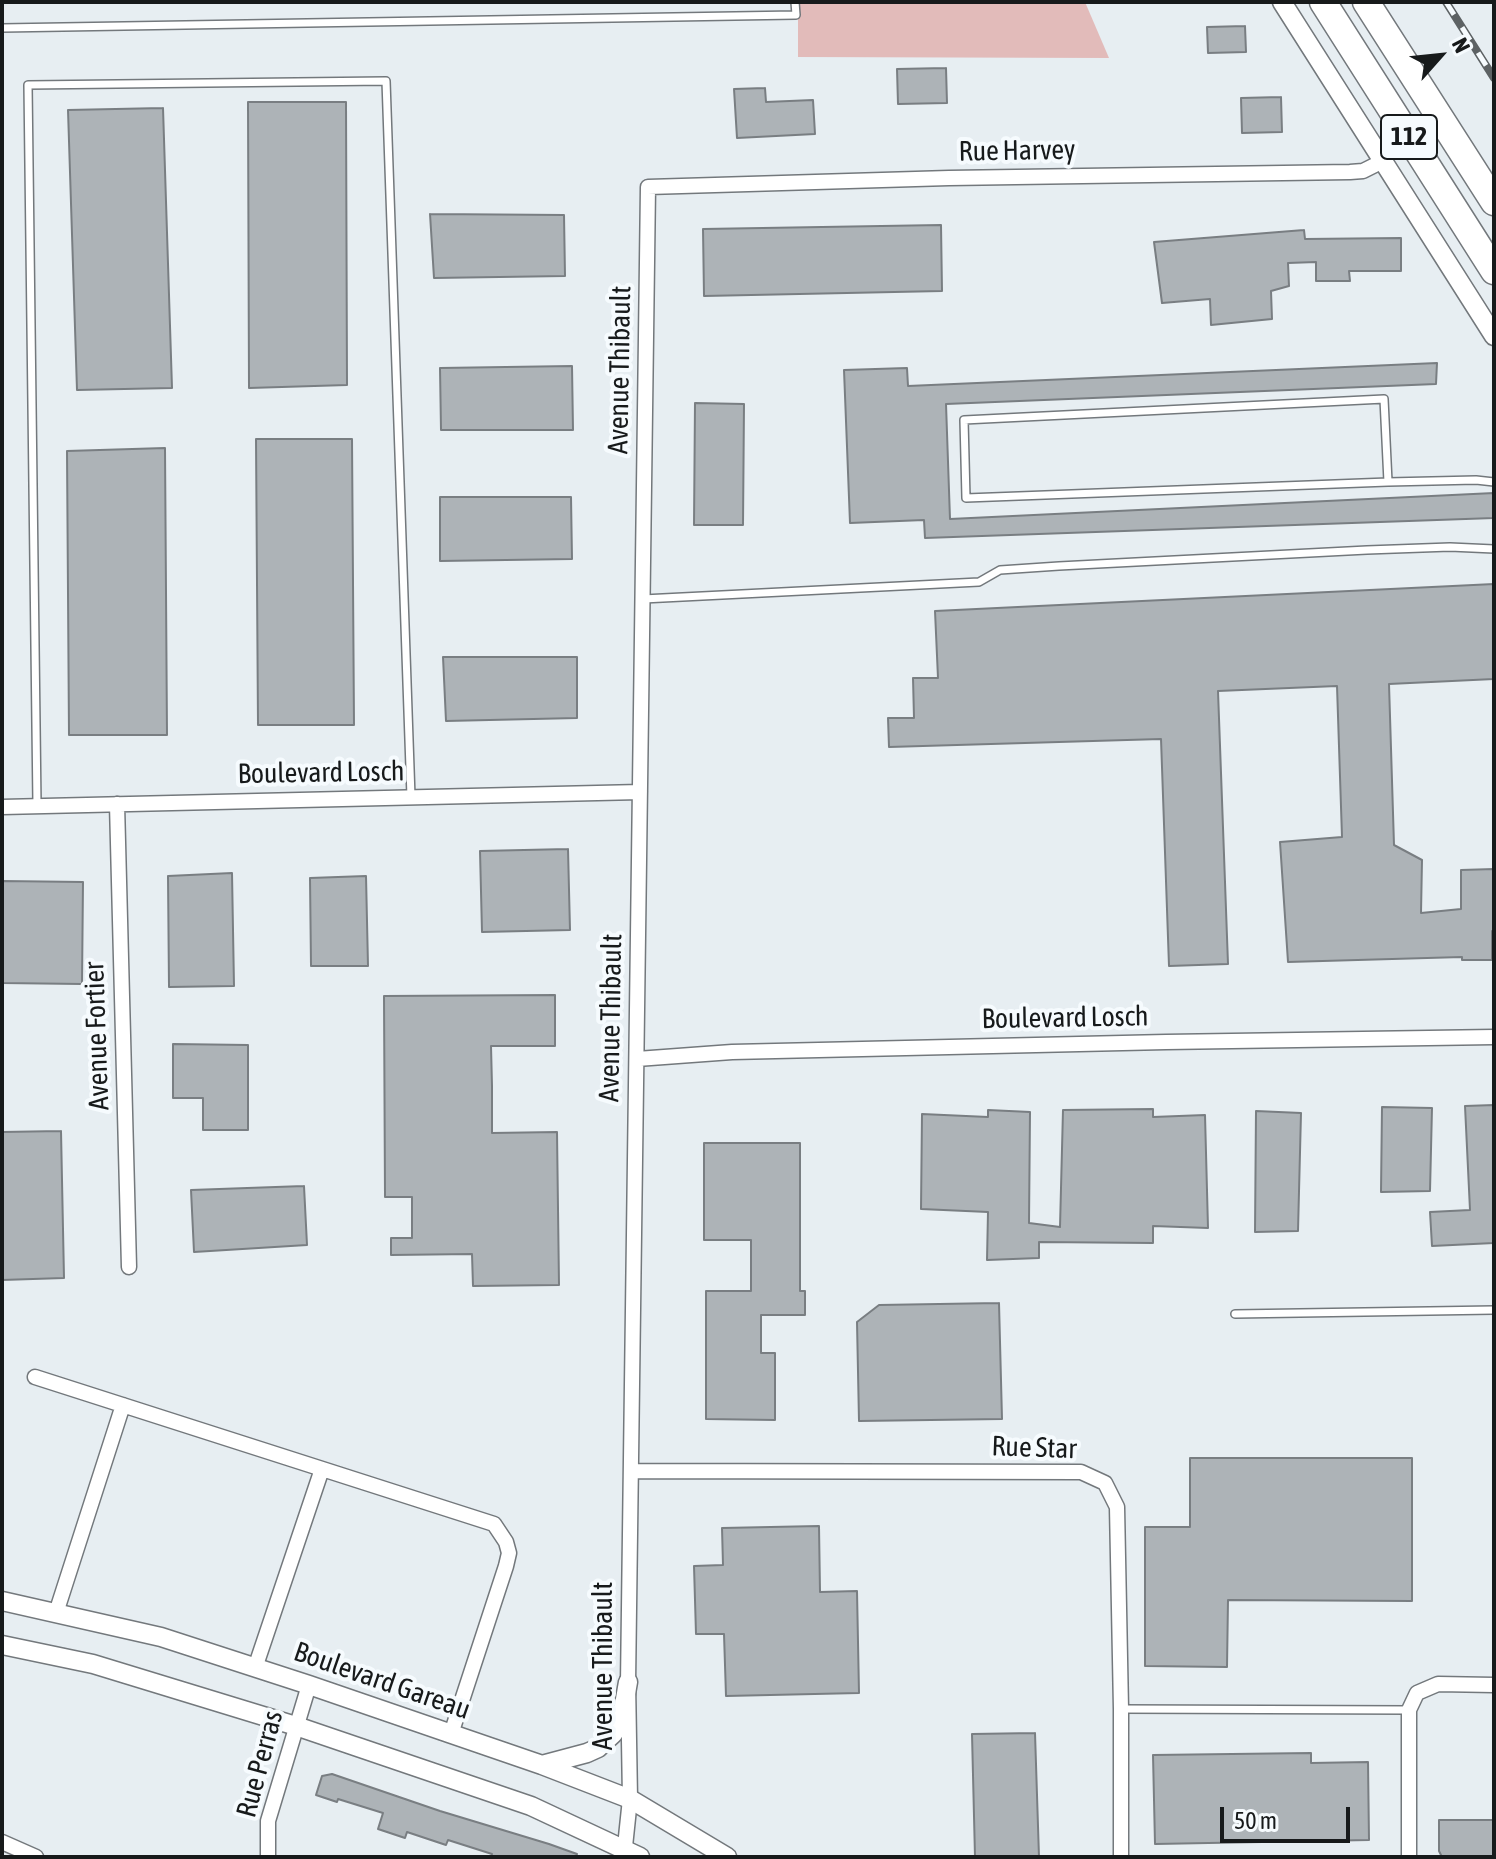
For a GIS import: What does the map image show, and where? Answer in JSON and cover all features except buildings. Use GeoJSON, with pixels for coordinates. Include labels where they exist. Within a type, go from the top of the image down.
{"type":"FeatureCollection","features":[{"type":"Feature","properties":{"kind":"highway","name":"112"},"geometry":{"type":"LineString","coordinates":[[1323,2],[1494,271]]}},
{"type":"Feature","properties":{"kind":"highway","name":"112"},"geometry":{"type":"LineString","coordinates":[[1366,2],[1494,202]]}},
{"type":"Feature","properties":{"kind":"street"},"geometry":{"type":"LineString","coordinates":[[1282,2],[1494,336]]}},
{"type":"Feature","properties":{"kind":"street","name":"Rue Harvey"},"geometry":{"type":"LineString","coordinates":[[648,187],[949,178],[1350,172],[1363,171],[1383,161]]}},
{"type":"Feature","properties":{"kind":"street","name":"Avenue Thibault"},"geometry":{"type":"LineString","coordinates":[[630,1855],[628,1682],[648,187]]}},
{"type":"Feature","properties":{"kind":"street","name":"Boulevard Losch"},"geometry":{"type":"LineString","coordinates":[[2,807],[640,792]]}},
{"type":"Feature","properties":{"kind":"street","name":"Avenue Fortier"},"geometry":{"type":"LineString","coordinates":[[117,804],[129,1267]]}},
{"type":"Feature","properties":{"kind":"street","name":"Boulevard Losch"},"geometry":{"type":"LineString","coordinates":[[637,1059],[732,1052],[1494,1037]]}},
{"type":"Feature","properties":{"kind":"street"},"geometry":{"type":"LineString","coordinates":[[35,1377],[494,1524],[509,1553],[451,1734]]}},
{"type":"Feature","properties":{"kind":"street"},"geometry":{"type":"LineString","coordinates":[[56,1613],[123,1405]]}},
{"type":"Feature","properties":{"kind":"street"},"geometry":{"type":"LineString","coordinates":[[255,1668],[322,1469]]}},
{"type":"Feature","properties":{"kind":"street","name":"Rue Star"},"geometry":{"type":"LineString","coordinates":[[631,1471],[1081,1472],[1105,1483],[1117,1507],[1121,1857]]}},
{"type":"Feature","properties":{"kind":"street","name":"Boulevard Gareau"},"geometry":{"type":"LineString","coordinates":[[2,1601],[161,1637],[542,1765],[630,1799],[727,1857]]}},
{"type":"Feature","properties":{"kind":"street"},"geometry":{"type":"LineString","coordinates":[[2,1645],[93,1664],[296,1726],[531,1806],[630,1855]]}},
{"type":"Feature","properties":{"kind":"street"},"geometry":{"type":"LineString","coordinates":[[542,1765],[587,1753],[598,1748],[613,1734],[621,1722],[628,1682]]}},
{"type":"Feature","properties":{"kind":"street"},"geometry":{"type":"LineString","coordinates":[[1409,1857],[1409,1710],[1417,1693],[1438,1684],[1494,1685]]}},
{"type":"Feature","properties":{"kind":"street","name":"Rue Perras"},"geometry":{"type":"LineString","coordinates":[[268,1857],[268,1821],[309,1685]]}},
{"type":"Feature","properties":{"kind":"street"},"geometry":{"type":"LineString","coordinates":[[2,1842],[36,1857]]}},
{"type":"Feature","properties":{"kind":"lane"},"geometry":{"type":"LineString","coordinates":[[2,28],[796,15],[795,2]]}},
{"type":"Feature","properties":{"kind":"lane"},"geometry":{"type":"LineString","coordinates":[[37,805],[28,85],[386,81],[411,797]]}},
{"type":"Feature","properties":{"kind":"lane"},"geometry":{"type":"LineString","coordinates":[[1388,482],[1384,399],[964,420],[966,498],[1388,482],[1494,482]]}},
{"type":"Feature","properties":{"kind":"lane"},"geometry":{"type":"LineString","coordinates":[[643,599],[979,582],[1000,570],[1059,566],[1367,550],[1494,549]]}},
{"type":"Feature","properties":{"kind":"lane"},"geometry":{"type":"LineString","coordinates":[[1235,1314],[1494,1310]]}},
{"type":"Feature","properties":{"kind":"lane"},"geometry":{"type":"LineString","coordinates":[[1121,1709],[1409,1710]]}},
{"type":"Feature","properties":{"kind":"shaded area"},"geometry":{"type":"Polygon","coordinates":[[[798,2],[1085,2],[1109,58],[798,57],[798,2]]]}},
{"type":"Feature","properties":{"kind":"railway"},"geometry":{"type":"LineString","coordinates":[[1446,2],[1494,78]]}}]}
